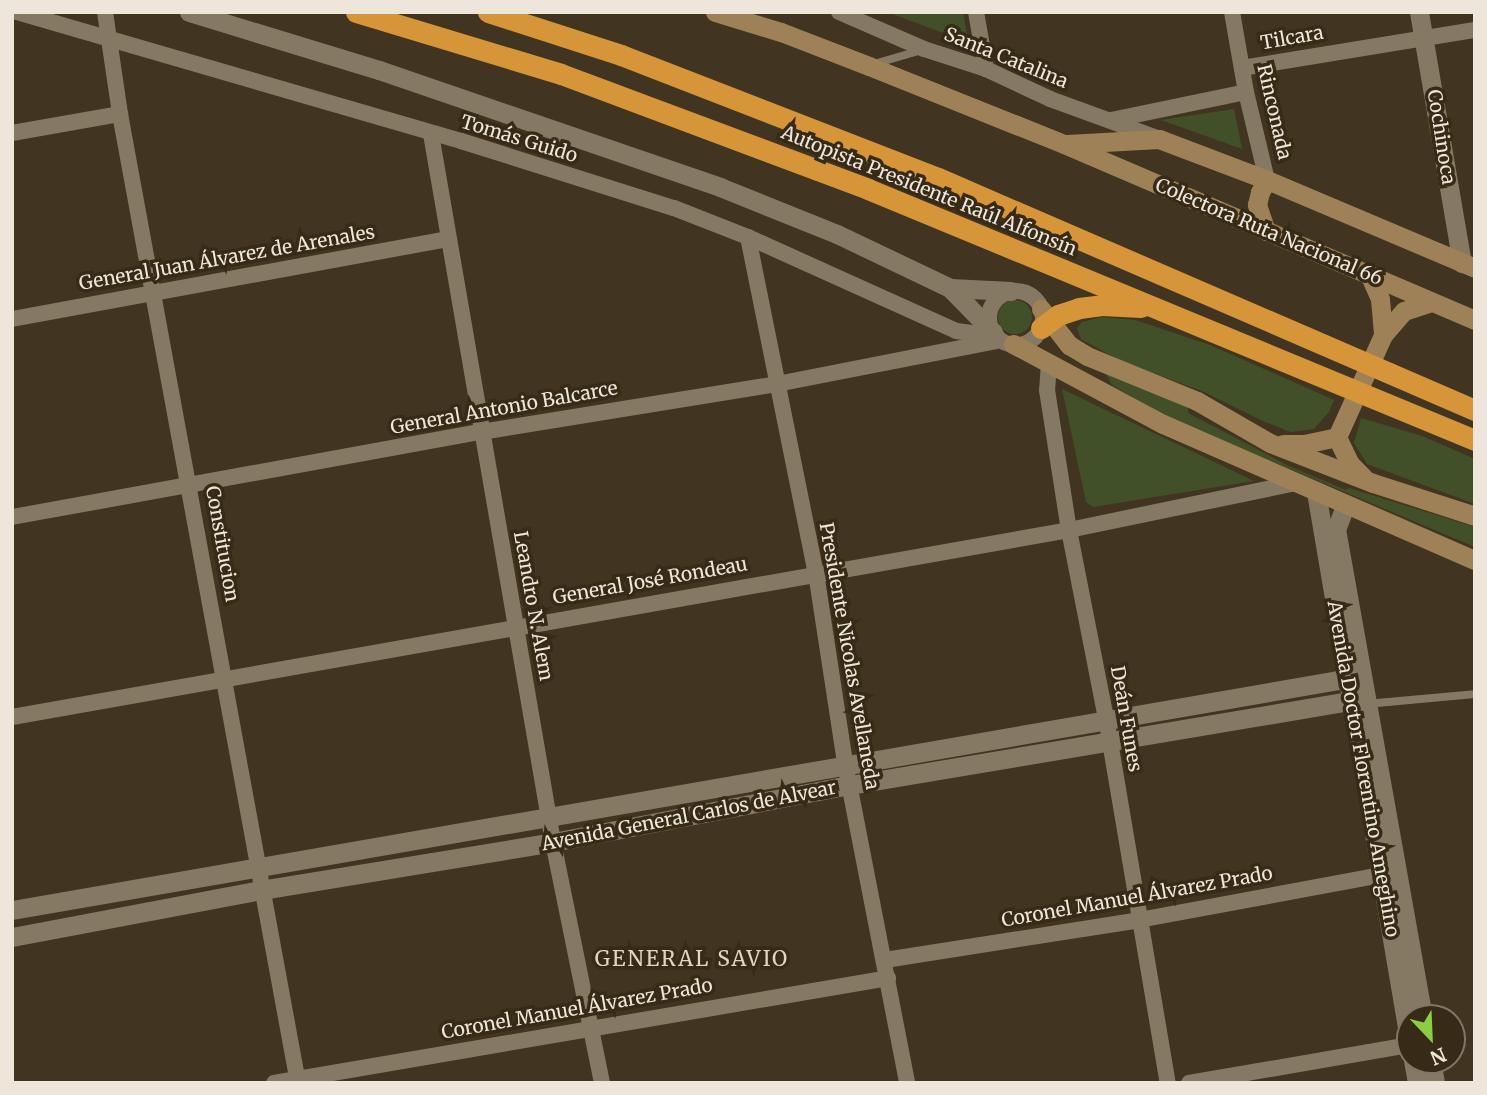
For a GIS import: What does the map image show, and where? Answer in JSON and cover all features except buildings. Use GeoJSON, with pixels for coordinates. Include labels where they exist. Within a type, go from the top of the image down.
{"type":"FeatureCollection","features":[{"type":"Feature","properties":{"kind":"highway","name":"Autopista Presidente Raúl Alfonsín"},"geometry":{"type":"LineString","coordinates":[[356,12],[561,74],[868,189],[1475,440]]}},
{"type":"Feature","properties":{"kind":"highway","name":"Autopista Presidente Raúl Alfonsín"},"geometry":{"type":"LineString","coordinates":[[488,12],[621,55],[937,178],[1475,410]]}},
{"type":"Feature","properties":{"kind":"highway"},"geometry":{"type":"LineString","coordinates":[[1044,319],[1079,308],[1129,306],[1170,312]]}},
{"type":"Feature","properties":{"kind":"main road","name":"Colectora Ruta Nacional 66"},"geometry":{"type":"LineString","coordinates":[[715,12],[781,32],[869,65],[1064,144],[1475,320]]}},
{"type":"Feature","properties":{"kind":"main road","name":"Colectora Ruta Nacional 66"},"geometry":{"type":"LineString","coordinates":[[1064,144],[1159,139],[1267,180],[1470,264]]}},
{"type":"Feature","properties":{"kind":"main road"},"geometry":{"type":"LineString","coordinates":[[1266,230],[1257,205],[1259,192],[1267,180]]}},
{"type":"Feature","properties":{"kind":"main road"},"geometry":{"type":"LineString","coordinates":[[1369,274],[1380,299],[1381,338]]}},
{"type":"Feature","properties":{"kind":"main road"},"geometry":{"type":"LineString","coordinates":[[1373,483],[1350,464],[1337,437],[1381,338],[1404,312],[1432,302]]}},
{"type":"Feature","properties":{"kind":"main road"},"geometry":{"type":"LineString","coordinates":[[1065,341],[1065,326],[1079,308]]}},
{"type":"Feature","properties":{"kind":"main road"},"geometry":{"type":"LineString","coordinates":[[1044,319],[1065,341],[1087,356],[1197,401],[1270,443],[1373,483],[1475,516]]}},
{"type":"Feature","properties":{"kind":"main road"},"geometry":{"type":"LineString","coordinates":[[1001,338],[1163,424],[1345,506],[1475,560]]}},
{"type":"Feature","properties":{"kind":"main road"},"geometry":{"type":"LineString","coordinates":[[1270,443],[1304,444],[1337,437]]}},
{"type":"Feature","properties":{"kind":"street","name":"Tomás Guido"},"geometry":{"type":"LineString","coordinates":[[17,12],[107,41],[461,141],[674,208],[748,237],[956,331],[1001,338]]}},
{"type":"Feature","properties":{"kind":"street","name":"Constitucion"},"geometry":{"type":"LineString","coordinates":[[105,12],[107,41],[120,114],[190,484],[256,865],[298,1081]]}},
{"type":"Feature","properties":{"kind":"street"},"geometry":{"type":"LineString","coordinates":[[189,12],[379,70],[720,187],[837,234],[950,288],[1001,338],[1030,341],[1044,319],[1026,293],[950,288]]}},
{"type":"Feature","properties":{"kind":"street","name":"Santa Catalina"},"geometry":{"type":"LineString","coordinates":[[839,12],[924,49],[986,69],[1050,99],[1159,139]]}},
{"type":"Feature","properties":{"kind":"street"},"geometry":{"type":"LineString","coordinates":[[976,12],[986,69]]}},
{"type":"Feature","properties":{"kind":"street","name":"Rinconada"},"geometry":{"type":"LineString","coordinates":[[1232,12],[1246,92],[1267,180]]}},
{"type":"Feature","properties":{"kind":"street","name":"Cochinoca"},"geometry":{"type":"LineString","coordinates":[[1419,12],[1470,264]]}},
{"type":"Feature","properties":{"kind":"street","name":"Tilcara"},"geometry":{"type":"LineString","coordinates":[[1242,68],[1424,36],[1475,30]]}},
{"type":"Feature","properties":{"kind":"street"},"geometry":{"type":"LineString","coordinates":[[1111,120],[1246,92]]}},
{"type":"Feature","properties":{"kind":"street"},"geometry":{"type":"LineString","coordinates":[[12,133],[120,114]]}},
{"type":"Feature","properties":{"kind":"street","name":"Leandro N. Alem"},"geometry":{"type":"LineString","coordinates":[[431,134],[553,842],[602,1083]]}},
{"type":"Feature","properties":{"kind":"street","name":"Presidente Nicolas Avellaneda"},"geometry":{"type":"LineString","coordinates":[[748,237],[816,573],[845,763],[907,1083]]}},
{"type":"Feature","properties":{"kind":"street","name":"General Juan Álvarez de Arenales"},"geometry":{"type":"LineString","coordinates":[[12,319],[449,239]]}},
{"type":"Feature","properties":{"kind":"street"},"geometry":{"type":"LineString","coordinates":[[1001,338],[989,317],[997,299],[1011,291]]}},
{"type":"Feature","properties":{"kind":"street","name":"General Antonio Balcarce"},"geometry":{"type":"LineString","coordinates":[[12,517],[481,432],[778,384],[1001,338]]}},
{"type":"Feature","properties":{"kind":"street","name":"Deán Funes"},"geometry":{"type":"LineString","coordinates":[[1049,363],[1047,390],[1069,530],[1106,718],[1168,1083]]}},
{"type":"Feature","properties":{"kind":"street","name":"General José Rondeau"},"geometry":{"type":"LineString","coordinates":[[12,717],[1069,530],[1295,483]]}},
{"type":"Feature","properties":{"kind":"street","name":"Avenida Doctor Florentino Ameghino"},"geometry":{"type":"LineString","coordinates":[[1316,492],[1354,676]]}},
{"type":"Feature","properties":{"kind":"street","name":"Avenida Doctor Florentino Ameghino"},"geometry":{"type":"LineString","coordinates":[[1345,506],[1336,529],[1354,676],[1388,874],[1405,1004]]}},
{"type":"Feature","properties":{"kind":"street","name":"Avenida General Carlos de Alvear"},"geometry":{"type":"LineString","coordinates":[[12,910],[256,865],[549,819],[845,763],[1354,676]]}},
{"type":"Feature","properties":{"kind":"street","name":"Avenida General Carlos de Alvear"},"geometry":{"type":"LineString","coordinates":[[12,937],[261,890],[553,842],[850,785],[1358,703]]}},
{"type":"Feature","properties":{"kind":"street","name":"Avenida Doctor Florentino Ameghino"},"geometry":{"type":"LineString","coordinates":[[1388,874],[1420,1004]]}},
{"type":"Feature","properties":{"kind":"street","name":"Coronel Manuel Álvarez Prado"},"geometry":{"type":"LineString","coordinates":[[885,960],[1139,919],[1388,874]]}},
{"type":"Feature","properties":{"kind":"street","name":"Coronel Manuel Álvarez Prado"},"geometry":{"type":"LineString","coordinates":[[274,1083],[888,978]]}},
{"type":"Feature","properties":{"kind":"street"},"geometry":{"type":"LineString","coordinates":[[1189,1083],[1396,1047]]}},
{"type":"Feature","properties":{"kind":"lane"},"geometry":{"type":"LineString","coordinates":[[869,65],[924,49]]}},
{"type":"Feature","properties":{"kind":"lane"},"geometry":{"type":"LineString","coordinates":[[1358,703],[1475,694]]}},
{"type":"Feature","properties":{"kind":"green space"},"geometry":{"type":"Polygon","coordinates":[[[887,12],[963,12],[967,34],[954,37],[887,12]]]}},
{"type":"Feature","properties":{"kind":"green space"},"geometry":{"type":"Polygon","coordinates":[[[1234,109],[1242,149],[1161,120],[1234,109]]]}},
{"type":"Feature","properties":{"kind":"green space"},"geometry":{"type":"Polygon","coordinates":[[[1015,300],[1027,305],[1032,317],[1027,329],[1015,334],[1003,329],[998,317],[1003,305],[1015,300]]]}},
{"type":"Feature","properties":{"kind":"green space"},"geometry":{"type":"Polygon","coordinates":[[[1102,317],[1135,320],[1210,345],[1334,400],[1329,412],[1314,429],[1291,432],[1202,391],[1121,361],[1081,339],[1077,328],[1082,322],[1102,317]]]}},
{"type":"Feature","properties":{"kind":"green space"},"geometry":{"type":"Polygon","coordinates":[[[1106,374],[1188,406],[1188,413],[1289,466],[1346,490],[1349,488],[1475,527],[1475,547],[1167,417],[1112,385],[1106,374]]]}},
{"type":"Feature","properties":{"kind":"green space"},"geometry":{"type":"Polygon","coordinates":[[[1062,389],[1254,481],[1093,507],[1086,502],[1062,389]]]}},
{"type":"Feature","properties":{"kind":"green space"},"geometry":{"type":"Polygon","coordinates":[[[1361,418],[1422,436],[1475,459],[1475,504],[1367,464],[1354,443],[1361,418]]]}},
{"type":"Feature","properties":{"kind":"district","name":"GENERAL SAVIO"},"geometry":{"type":"Point","coordinates":[692,959]}}]}
